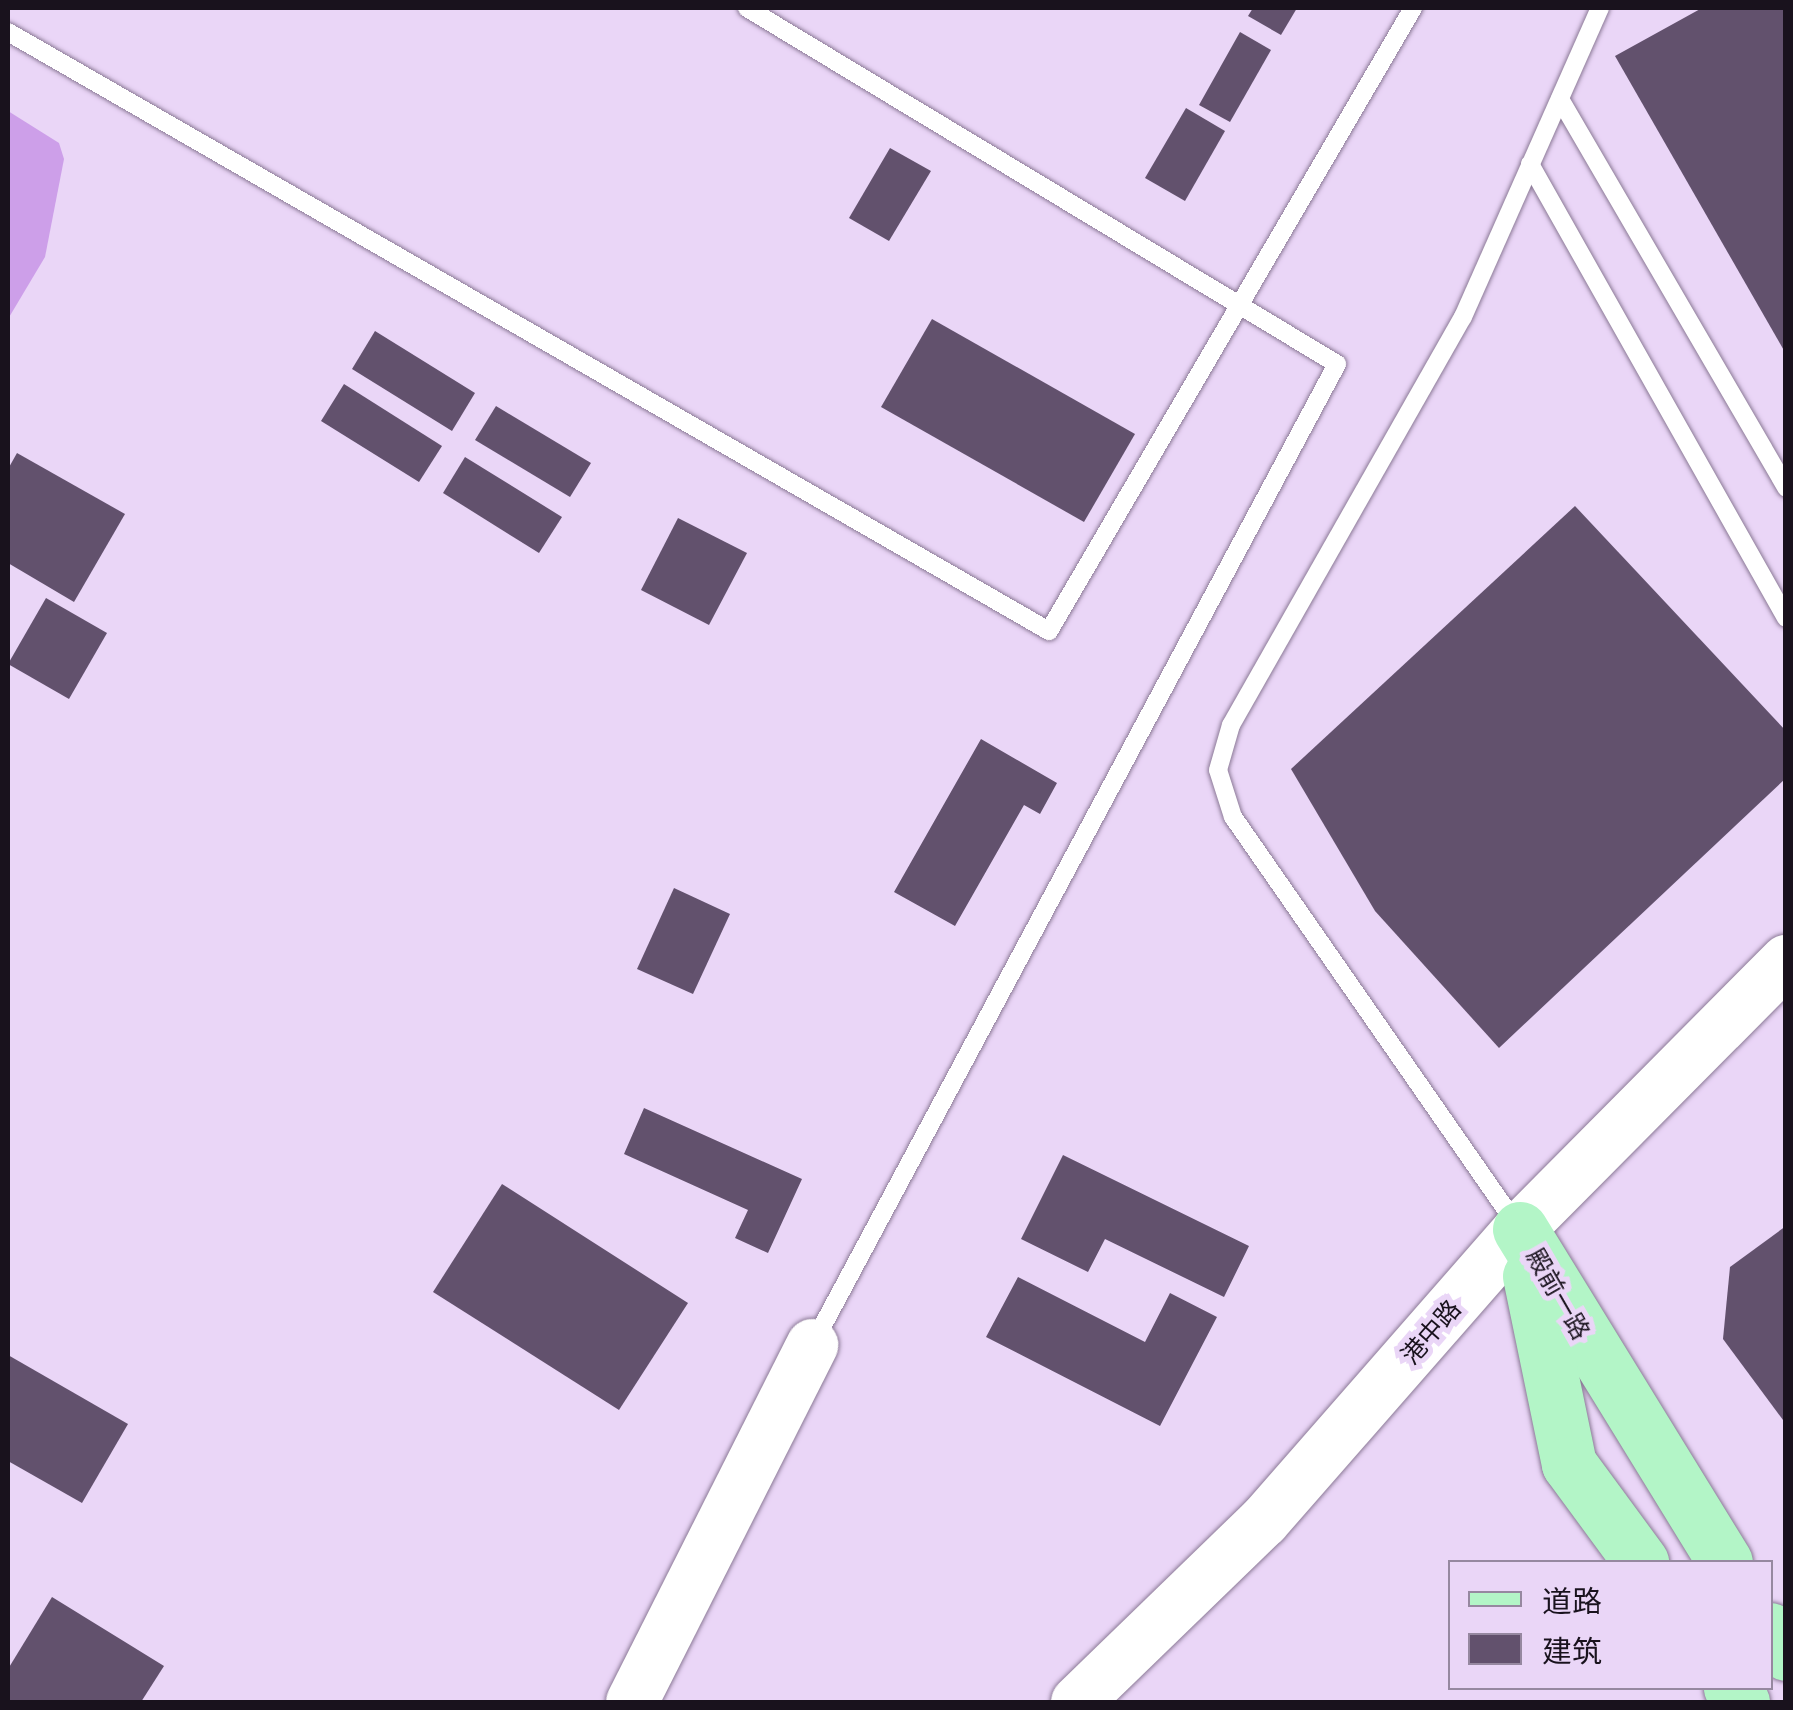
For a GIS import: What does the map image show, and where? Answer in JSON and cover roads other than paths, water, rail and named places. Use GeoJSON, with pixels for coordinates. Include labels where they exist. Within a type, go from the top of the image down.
{"type":"FeatureCollection","features":[{"type":"Feature","properties":{"kind":"main road","name":"殿前一路"},"geometry":{"type":"LineString","coordinates":[[1520,1230],[1569,1464],[1639,1560]]}},
{"type":"Feature","properties":{"kind":"main road","name":"殿前一路"},"geometry":{"type":"LineString","coordinates":[[1520,1230],[1724,1560]]}},
{"type":"Feature","properties":{"kind":"street","name":"港中路"},"geometry":{"type":"LineString","coordinates":[[1077,1702],[1264,1521],[1520,1230],[1786,962]]}},
{"type":"Feature","properties":{"kind":"street"},"geometry":{"type":"LineString","coordinates":[[632,1702],[812,1345]]}},
{"type":"Feature","properties":{"kind":"lane"},"geometry":{"type":"LineString","coordinates":[[747,8],[1337,364],[812,1345]]}},
{"type":"Feature","properties":{"kind":"lane"},"geometry":{"type":"LineString","coordinates":[[8,32],[1049,631],[1413,8]]}},
{"type":"Feature","properties":{"kind":"lane"},"geometry":{"type":"LineString","coordinates":[[1520,1230],[1233,817],[1218,770],[1231,725],[1463,317],[1600,8]]}},
{"type":"Feature","properties":{"kind":"lane"},"geometry":{"type":"LineString","coordinates":[[1560,98],[1786,488]]}},
{"type":"Feature","properties":{"kind":"lane"},"geometry":{"type":"LineString","coordinates":[[1530,164],[1786,618]]}}]}
